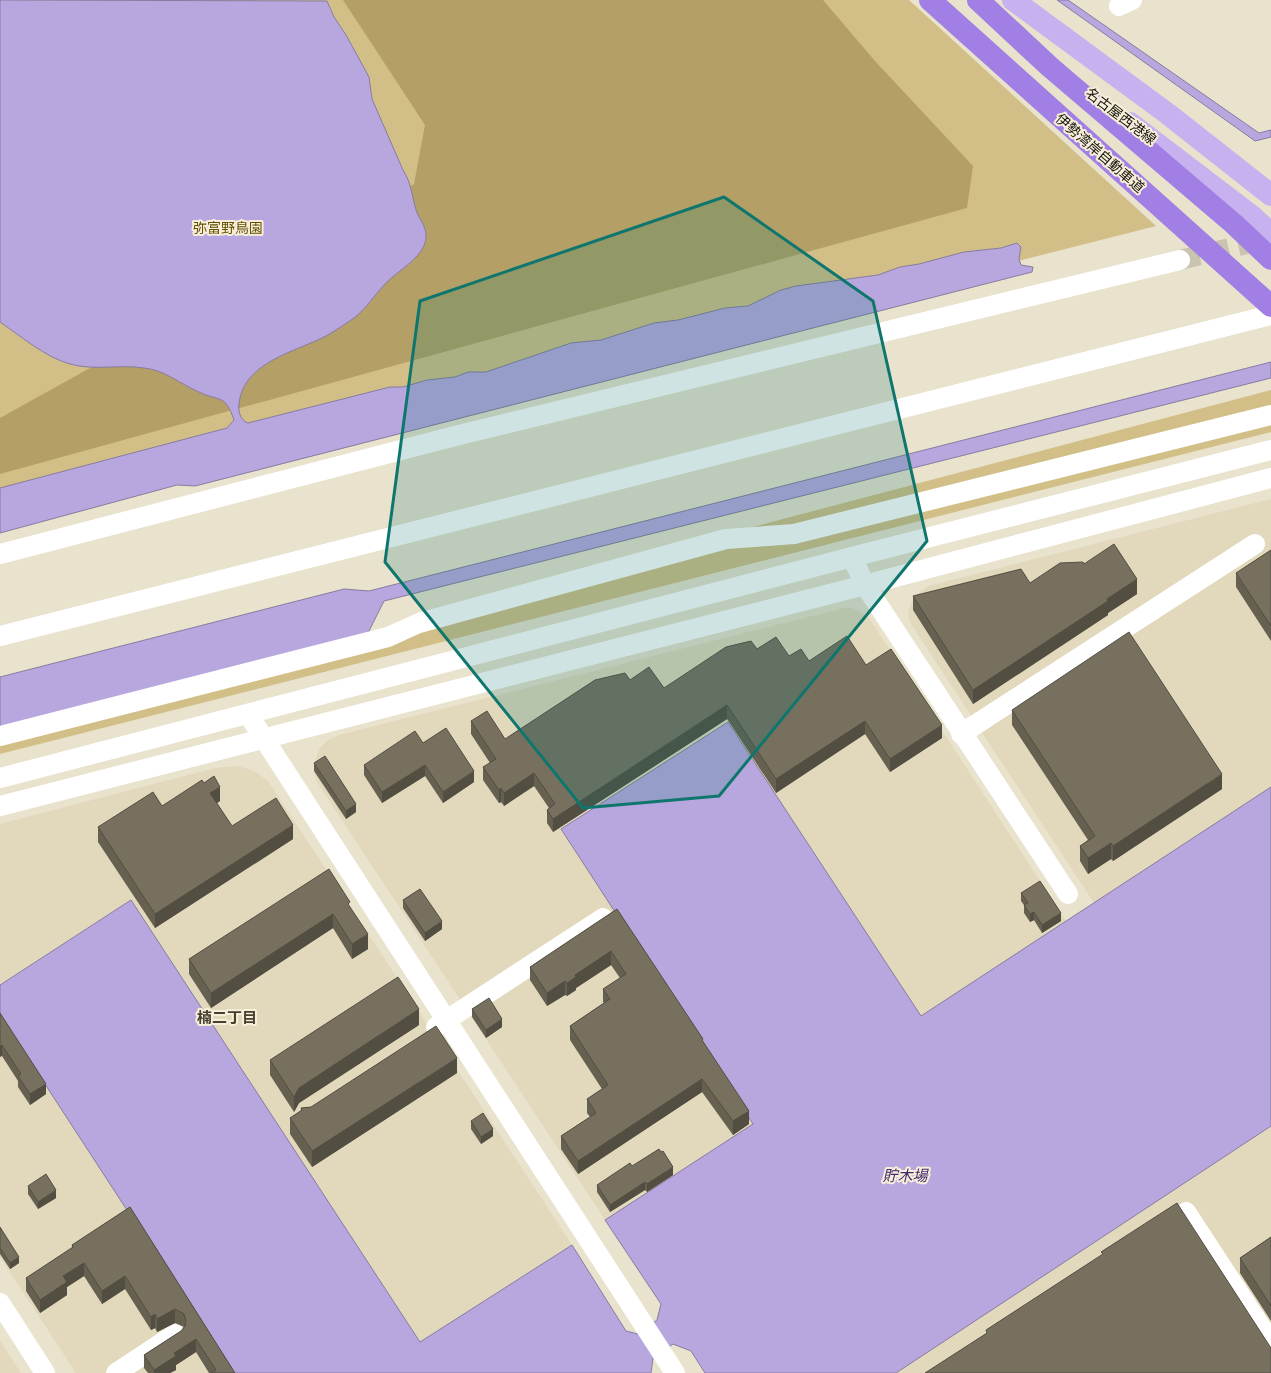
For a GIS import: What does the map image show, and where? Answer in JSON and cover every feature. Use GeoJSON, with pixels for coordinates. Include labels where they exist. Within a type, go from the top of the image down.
{"type":"FeatureCollection","features":[{"type":"Feature","properties":{"kind":"highway","name":"伊勢湾岸自動車道"},"geometry":{"type":"LineString","coordinates":[[930,0],[1271,306]]}},
{"type":"Feature","properties":{"kind":"highway"},"geometry":{"type":"LineString","coordinates":[[978,0],[1050,67],[1234,224],[1271,259]]}},
{"type":"Feature","properties":{"kind":"main road","name":"名古屋西港線"},"geometry":{"type":"LineString","coordinates":[[969,0],[1247,212],[1271,234]]}},
{"type":"Feature","properties":{"kind":"main road","name":"名古屋西港線"},"geometry":{"type":"LineString","coordinates":[[1013,0],[1168,114],[1271,194]]}},
{"type":"Feature","properties":{"kind":"street"},"geometry":{"type":"LineString","coordinates":[[0,554],[459,435],[1180,260]]}},
{"type":"Feature","properties":{"kind":"street"},"geometry":{"type":"LineString","coordinates":[[0,636],[1271,314]]}},
{"type":"Feature","properties":{"kind":"street"},"geometry":{"type":"LineString","coordinates":[[0,736],[388,637],[419,624],[726,539],[794,534],[1271,415]]}},
{"type":"Feature","properties":{"kind":"street"},"geometry":{"type":"LineString","coordinates":[[0,778],[1271,450]]}},
{"type":"Feature","properties":{"kind":"street"},"geometry":{"type":"LineString","coordinates":[[0,806],[865,585],[1271,478]]}},
{"type":"Feature","properties":{"kind":"street"},"geometry":{"type":"LineString","coordinates":[[961,734],[1255,544]]}},
{"type":"Feature","properties":{"kind":"street"},"geometry":{"type":"LineString","coordinates":[[852,557],[865,585],[961,734],[1068,894]]}},
{"type":"Feature","properties":{"kind":"street"},"geometry":{"type":"LineString","coordinates":[[248,714],[675,1373]]}},
{"type":"Feature","properties":{"kind":"street"},"geometry":{"type":"LineString","coordinates":[[421,1037],[603,918]]}},
{"type":"Feature","properties":{"kind":"street"},"geometry":{"type":"LineString","coordinates":[[1186,1212],[1271,1342]]}},
{"type":"Feature","properties":{"kind":"street"},"geometry":{"type":"LineString","coordinates":[[0,1303],[45,1373]]}},
{"type":"Feature","properties":{"kind":"street"},"geometry":{"type":"LineString","coordinates":[[116,1373],[175,1334]]}},
{"type":"Feature","properties":{"kind":"highlighted area"},"geometry":{"type":"Polygon","coordinates":[[[724,197],[873,301],[927,541],[719,796],[583,808],[385,562],[420,301],[724,197]]]}},
{"type":"Feature","properties":{"kind":"shaded area"},"geometry":{"type":"Polygon","coordinates":[[[343,0],[823,0],[875,61],[973,166],[967,208],[0,474],[0,418],[362,217],[414,184],[425,125],[343,0]]]}},
{"type":"Feature","properties":{"kind":"shaded area"},"geometry":{"type":"Polygon","coordinates":[[[1271,499],[1271,787],[1094,903],[909,621],[908,613],[910,606],[916,595],[928,586],[1271,499]]]}},
{"type":"Feature","properties":{"kind":"shaded area"},"geometry":{"type":"Polygon","coordinates":[[[844,608],[853,608],[869,618],[1066,921],[921,1016],[728,723],[561,828],[753,1124],[605,1220],[317,782],[314,772],[314,765],[319,749],[328,740],[339,735],[844,608]]]}},
{"type":"Feature","properties":{"kind":"shaded area"},"geometry":{"type":"Polygon","coordinates":[[[238,766],[254,771],[268,781],[572,1245],[420,1342],[131,900],[0,984],[0,824],[215,768],[238,766]]]}},
{"type":"Feature","properties":{"kind":"shaded area"},"geometry":{"type":"Polygon","coordinates":[[[0,1015],[233,1373],[76,1373],[0,1257],[0,1015]]]}},
{"type":"Feature","properties":{"kind":"shaded area"},"geometry":{"type":"Polygon","coordinates":[[[1271,1126],[1271,1373],[896,1373],[1271,1126]]]}},
{"type":"Feature","properties":{"kind":"shaded area"},"geometry":{"type":"Polygon","coordinates":[[[0,1341],[21,1373],[0,1373],[0,1341]]]}},
{"type":"Feature","properties":{"kind":"green space","name":"弥富野鳥園"},"geometry":{"type":"Polygon","coordinates":[[[0,0],[909,0],[1156,226],[0,519],[0,0]]]}},
{"type":"Feature","properties":{"kind":"green space"},"geometry":{"type":"Polygon","coordinates":[[[1271,390],[1271,432],[0,754],[0,731],[378,633],[420,615],[1271,390]]]}},
{"type":"Feature","properties":{"kind":"water"},"geometry":{"type":"Polygon","coordinates":[[[0,0],[327,1],[334,17],[346,35],[369,77],[372,99],[408,179],[416,210],[425,229],[426,238],[420,253],[387,282],[363,310],[354,318],[326,336],[273,360],[250,377],[243,389],[239,403],[239,412],[241,417],[248,423],[390,387],[403,387],[427,380],[455,377],[468,372],[486,372],[571,343],[601,340],[654,323],[678,320],[725,308],[748,306],[781,290],[796,286],[878,275],[900,267],[919,264],[964,252],[1001,248],[1017,243],[1021,247],[1019,259],[1021,265],[1033,267],[1032,272],[195,486],[177,485],[0,533],[0,488],[227,428],[234,420],[228,406],[221,400],[192,389],[159,371],[135,367],[88,367],[70,364],[43,352],[0,322],[0,0]]]}},
{"type":"Feature","properties":{"kind":"water"},"geometry":{"type":"Polygon","coordinates":[[[1057,0],[1068,0],[1259,133],[1271,130],[1271,137],[1255,141],[1057,0]]]}},
{"type":"Feature","properties":{"kind":"water"},"geometry":{"type":"Polygon","coordinates":[[[1271,362],[1271,378],[384,601],[367,635],[0,728],[0,677],[344,589],[369,591],[1271,362]]]}},
{"type":"Feature","properties":{"kind":"water","name":"貯木場"},"geometry":{"type":"Polygon","coordinates":[[[728,722],[921,1016],[1271,787],[1271,1126],[896,1373],[705,1373],[691,1351],[673,1344],[653,1358],[651,1373],[233,1373],[0,1015],[0,985],[131,900],[420,1342],[572,1245],[626,1331],[638,1334],[657,1320],[661,1304],[605,1220],[753,1124],[561,829],[728,722]]]}},
{"type":"Feature","properties":{"kind":"building"},"geometry":{"type":"Polygon","coordinates":[[[1114,544],[1137,579],[1107,599],[1108,601],[973,690],[913,596],[1021,569],[1030,583],[1060,563],[1083,562],[1084,564],[1114,544]]]}},
{"type":"Feature","properties":{"kind":"building"},"geometry":{"type":"Polygon","coordinates":[[[1271,550],[1271,626],[1236,573],[1271,550]]]}},
{"type":"Feature","properties":{"kind":"building"},"geometry":{"type":"Polygon","coordinates":[[[1129,632],[1222,774],[1113,846],[1111,843],[1088,858],[1080,846],[1095,836],[1012,710],[1129,632]]]}},
{"type":"Feature","properties":{"kind":"building"},"geometry":{"type":"Polygon","coordinates":[[[847,636],[866,665],[891,649],[942,725],[890,759],[865,721],[776,779],[727,705],[553,819],[547,810],[555,804],[534,773],[504,793],[501,788],[499,790],[483,767],[496,759],[471,721],[487,711],[505,739],[595,680],[625,673],[630,680],[649,667],[664,688],[726,647],[751,641],[757,649],[776,637],[789,656],[801,649],[809,661],[847,636]]]}},
{"type":"Feature","properties":{"kind":"building"},"geometry":{"type":"Polygon","coordinates":[[[446,728],[474,771],[443,792],[425,765],[382,792],[364,765],[415,731],[423,743],[446,728]]]}},
{"type":"Feature","properties":{"kind":"building"},"geometry":{"type":"Polygon","coordinates":[[[325,756],[356,804],[346,811],[314,763],[325,756]]]}},
{"type":"Feature","properties":{"kind":"building"},"geometry":{"type":"Polygon","coordinates":[[[214,776],[220,787],[210,793],[232,826],[276,798],[293,825],[155,914],[98,827],[153,792],[162,806],[202,780],[204,783],[214,776]]]}},
{"type":"Feature","properties":{"kind":"building"},"geometry":{"type":"Polygon","coordinates":[[[329,869],[350,902],[348,904],[368,934],[352,944],[333,914],[211,993],[189,959],[329,869]]]}},
{"type":"Feature","properties":{"kind":"building"},"geometry":{"type":"Polygon","coordinates":[[[1040,881],[1061,913],[1042,925],[1034,912],[1030,914],[1024,905],[1028,903],[1021,893],[1040,881]]]}},
{"type":"Feature","properties":{"kind":"building"},"geometry":{"type":"Polygon","coordinates":[[[420,889],[442,921],[425,933],[403,900],[420,889]]]}},
{"type":"Feature","properties":{"kind":"building"},"geometry":{"type":"Polygon","coordinates":[[[617,909],[749,1111],[733,1121],[702,1079],[578,1161],[561,1136],[596,1113],[587,1099],[608,1085],[570,1026],[610,999],[603,989],[626,974],[611,951],[575,975],[576,977],[567,983],[565,981],[547,993],[530,967],[617,909]]]}},
{"type":"Feature","properties":{"kind":"building"},"geometry":{"type":"Polygon","coordinates":[[[398,977],[419,1009],[299,1088],[294,1097],[270,1060],[398,977]]]}},
{"type":"Feature","properties":{"kind":"building"},"geometry":{"type":"Polygon","coordinates":[[[489,998],[502,1019],[486,1030],[472,1009],[489,998]]]}},
{"type":"Feature","properties":{"kind":"building"},"geometry":{"type":"Polygon","coordinates":[[[0,1013],[46,1084],[30,1094],[18,1076],[21,1074],[2,1045],[0,1047],[0,1013]]]}},
{"type":"Feature","properties":{"kind":"building"},"geometry":{"type":"Polygon","coordinates":[[[436,1026],[457,1058],[312,1151],[290,1118],[302,1110],[301,1108],[311,1107],[436,1026]]]}},
{"type":"Feature","properties":{"kind":"building"},"geometry":{"type":"Polygon","coordinates":[[[483,1113],[493,1129],[481,1137],[471,1121],[483,1113]]]}},
{"type":"Feature","properties":{"kind":"building"},"geometry":{"type":"Polygon","coordinates":[[[659,1149],[661,1152],[663,1151],[673,1167],[647,1184],[645,1182],[610,1205],[597,1185],[630,1163],[632,1166],[659,1149]]]}},
{"type":"Feature","properties":{"kind":"building"},"geometry":{"type":"Polygon","coordinates":[[[46,1174],[56,1190],[38,1202],[28,1186],[46,1174]]]}},
{"type":"Feature","properties":{"kind":"building"},"geometry":{"type":"Polygon","coordinates":[[[1177,1203],[1271,1348],[1271,1373],[925,1373],[987,1333],[986,1330],[1103,1254],[1101,1252],[1177,1203]]]}},
{"type":"Feature","properties":{"kind":"building"},"geometry":{"type":"Polygon","coordinates":[[[130,1207],[235,1373],[211,1373],[216,1370],[196,1339],[174,1353],[176,1356],[154,1370],[144,1355],[181,1331],[185,1326],[186,1321],[184,1314],[175,1309],[157,1319],[155,1314],[151,1317],[125,1276],[102,1291],[84,1263],[63,1276],[67,1282],[40,1300],[26,1278],[73,1247],[72,1245],[130,1207]]]}},
{"type":"Feature","properties":{"kind":"building"},"geometry":{"type":"Polygon","coordinates":[[[0,1227],[19,1257],[10,1263],[0,1248],[0,1227]]]}},
{"type":"Feature","properties":{"kind":"building"},"geometry":{"type":"Polygon","coordinates":[[[1271,1237],[1271,1306],[1240,1258],[1271,1237]]]}},
{"type":"Feature","properties":{"kind":"tunnel"},"geometry":{"type":"LineString","coordinates":[[1180,260],[1267,239]]}},
{"type":"Feature","properties":{"kind":"district","name":"楠二丁目"},"geometry":{"type":"Point","coordinates":[227,1018]}}]}
